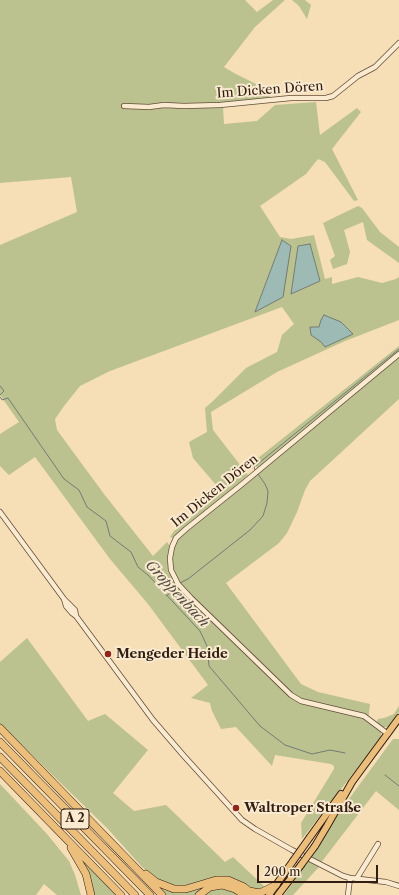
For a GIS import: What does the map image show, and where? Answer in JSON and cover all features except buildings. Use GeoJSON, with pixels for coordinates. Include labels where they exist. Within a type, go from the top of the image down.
{"type":"FeatureCollection","features":[{"type":"Feature","properties":{"kind":"highway"},"geometry":{"type":"LineString","coordinates":[[0,728],[162,895]]}},
{"type":"Feature","properties":{"kind":"highway","name":"A 2"},"geometry":{"type":"LineString","coordinates":[[0,742],[150,895]]}},
{"type":"Feature","properties":{"kind":"highway","name":"A 2"},"geometry":{"type":"LineString","coordinates":[[0,757],[135,895]]}},
{"type":"Feature","properties":{"kind":"highway"},"geometry":{"type":"LineString","coordinates":[[0,771],[121,895]]}},
{"type":"Feature","properties":{"kind":"highway"},"geometry":{"type":"LineString","coordinates":[[59,832],[77,857],[86,874],[91,895]]}},
{"type":"Feature","properties":{"kind":"highway"},"geometry":{"type":"LineString","coordinates":[[130,862],[156,882],[170,888],[186,889],[222,879],[235,882],[249,894]]}},
{"type":"Feature","properties":{"kind":"highway"},"geometry":{"type":"LineString","coordinates":[[199,895],[210,887],[222,885],[249,894],[260,893],[276,885]]}},
{"type":"Feature","properties":{"kind":"main road"},"geometry":{"type":"LineString","coordinates":[[278,895],[315,846],[352,782],[399,718]]}},
{"type":"Feature","properties":{"kind":"main road"},"geometry":{"type":"LineString","coordinates":[[269,895],[344,790],[352,782]]}},
{"type":"Feature","properties":{"kind":"street","name":"Im Dicken Dören"},"geometry":{"type":"LineString","coordinates":[[124,106],[148,107],[164,105],[220,105],[291,98],[326,98],[333,96],[358,76],[375,66],[399,43]]}},
{"type":"Feature","properties":{"kind":"street","name":"Im Dicken Dören"},"geometry":{"type":"LineString","coordinates":[[388,734],[364,716],[302,701],[291,695],[178,584],[171,570],[170,558],[172,547],[176,538],[186,528],[241,485],[399,354]]}},
{"type":"Feature","properties":{"kind":"street"},"geometry":{"type":"LineString","coordinates":[[0,512],[64,599],[66,606],[76,616],[153,720],[240,818],[255,829],[332,871],[350,878],[386,882],[399,886]]}},
{"type":"Feature","properties":{"kind":"street"},"geometry":{"type":"LineString","coordinates":[[358,878],[378,844]]}},
{"type":"Feature","properties":{"kind":"street"},"geometry":{"type":"LineString","coordinates":[[348,895],[350,878]]}},
{"type":"Feature","properties":{"kind":"green space"},"geometry":{"type":"Polygon","coordinates":[[[0,0],[245,0],[257,12],[273,0],[285,0],[255,27],[224,67],[264,88],[262,91],[272,98],[223,107],[224,124],[257,121],[275,105],[316,102],[320,135],[357,108],[361,112],[332,149],[358,200],[354,201],[325,162],[318,159],[306,174],[260,206],[280,237],[291,239],[314,235],[325,279],[332,277],[332,284],[358,277],[382,283],[399,277],[399,320],[345,341],[277,372],[211,412],[213,430],[248,475],[228,493],[399,357],[399,399],[310,481],[287,533],[279,543],[226,583],[301,684],[318,692],[370,704],[368,721],[381,731],[381,736],[370,752],[302,839],[301,823],[334,769],[334,766],[331,764],[275,755],[272,766],[236,727],[221,729],[212,711],[210,703],[191,698],[208,685],[148,604],[110,559],[35,457],[9,475],[0,466],[0,434],[19,422],[0,395],[0,245],[77,212],[71,177],[0,183],[0,0]],[[282,240],[255,312],[291,246],[282,240]],[[310,244],[298,246],[291,294],[320,281],[310,244]],[[282,307],[110,371],[80,386],[55,419],[57,430],[104,494],[153,556],[167,542],[170,546],[170,571],[177,586],[171,555],[180,532],[173,538],[170,537],[174,531],[222,492],[193,458],[189,442],[207,432],[205,408],[246,368],[277,352],[282,335],[294,324],[282,307]],[[324,315],[319,327],[310,327],[321,342],[326,316],[324,315]]]}},
{"type":"Feature","properties":{"kind":"green space"},"geometry":{"type":"Polygon","coordinates":[[[292,0],[305,0],[311,5],[307,19],[299,6],[292,0]]]}},
{"type":"Feature","properties":{"kind":"green space"},"geometry":{"type":"Polygon","coordinates":[[[358,206],[362,208],[380,232],[399,247],[399,263],[367,240],[363,222],[344,230],[350,252],[347,264],[333,269],[330,260],[335,256],[323,223],[358,206]]]}},
{"type":"Feature","properties":{"kind":"green space"},"geometry":{"type":"Polygon","coordinates":[[[399,346],[399,352],[258,469],[253,462],[399,346]]]}},
{"type":"Feature","properties":{"kind":"green space"},"geometry":{"type":"Polygon","coordinates":[[[27,638],[88,721],[105,714],[148,750],[113,793],[134,811],[166,805],[225,862],[233,857],[266,888],[259,890],[251,889],[233,879],[223,876],[178,887],[158,880],[143,868],[107,828],[0,724],[0,662],[27,638]]]}},
{"type":"Feature","properties":{"kind":"green space"},"geometry":{"type":"Polygon","coordinates":[[[399,706],[399,712],[388,727],[382,727],[377,724],[378,719],[394,714],[399,706]]]}},
{"type":"Feature","properties":{"kind":"green space"},"geometry":{"type":"Polygon","coordinates":[[[393,739],[399,739],[399,810],[376,791],[319,867],[293,895],[284,895],[316,850],[335,818],[393,739]]]}},
{"type":"Feature","properties":{"kind":"green space"},"geometry":{"type":"Polygon","coordinates":[[[0,784],[47,834],[69,861],[81,895],[57,895],[44,884],[36,895],[0,895],[0,784]]]}},
{"type":"Feature","properties":{"kind":"green space"},"geometry":{"type":"Polygon","coordinates":[[[82,860],[116,895],[94,895],[82,860]]]}},
{"type":"Feature","properties":{"kind":"green space"},"geometry":{"type":"Polygon","coordinates":[[[206,886],[196,895],[163,895],[157,888],[169,890],[206,886]]]}},
{"type":"Feature","properties":{"kind":"green space"},"geometry":{"type":"Polygon","coordinates":[[[221,887],[238,895],[206,895],[212,890],[221,887]]]}},
{"type":"Feature","properties":{"kind":"water"},"geometry":{"type":"Polygon","coordinates":[[[282,240],[291,246],[283,297],[255,312],[282,240]]]}},
{"type":"Feature","properties":{"kind":"water"},"geometry":{"type":"Polygon","coordinates":[[[310,244],[320,281],[291,294],[298,246],[310,244]]]}},
{"type":"Feature","properties":{"kind":"water"},"geometry":{"type":"Polygon","coordinates":[[[324,315],[341,322],[353,334],[325,347],[311,335],[310,327],[319,327],[324,315]]]}},
{"type":"Feature","properties":{"kind":"waterway"},"geometry":{"type":"LineString","coordinates":[[255,470],[254,467],[399,349]]}},
{"type":"Feature","properties":{"kind":"waterway","name":"Groppenbach"},"geometry":{"type":"LineString","coordinates":[[0,386],[4,391],[0,395]]}},
{"type":"Feature","properties":{"kind":"waterway","name":"Groppenbach"},"geometry":{"type":"LineString","coordinates":[[0,397],[2,400],[8,398],[64,479],[79,490],[87,507],[106,521],[110,536],[131,552],[138,567],[148,575],[200,631],[207,646],[209,666],[260,726],[285,745],[312,754],[330,750],[345,753]]}},
{"type":"Feature","properties":{"kind":"waterway"},"geometry":{"type":"LineString","coordinates":[[180,583],[188,579],[250,530],[263,516],[267,503],[268,491],[258,474]]}},
{"type":"Feature","properties":{"kind":"waterway"},"geometry":{"type":"LineString","coordinates":[[167,596],[177,585]]}},
{"type":"Feature","properties":{"kind":"waterway","name":"Groppenbach"},"geometry":{"type":"LineString","coordinates":[[385,775],[399,786]]}},
{"type":"Feature","properties":{"kind":"place","name":"Mengeder Heide"},"geometry":{"type":"Point","coordinates":[108,654]}},
{"type":"Feature","properties":{"kind":"place","name":"Waltroper Straße"},"geometry":{"type":"Point","coordinates":[236,808]}}]}
